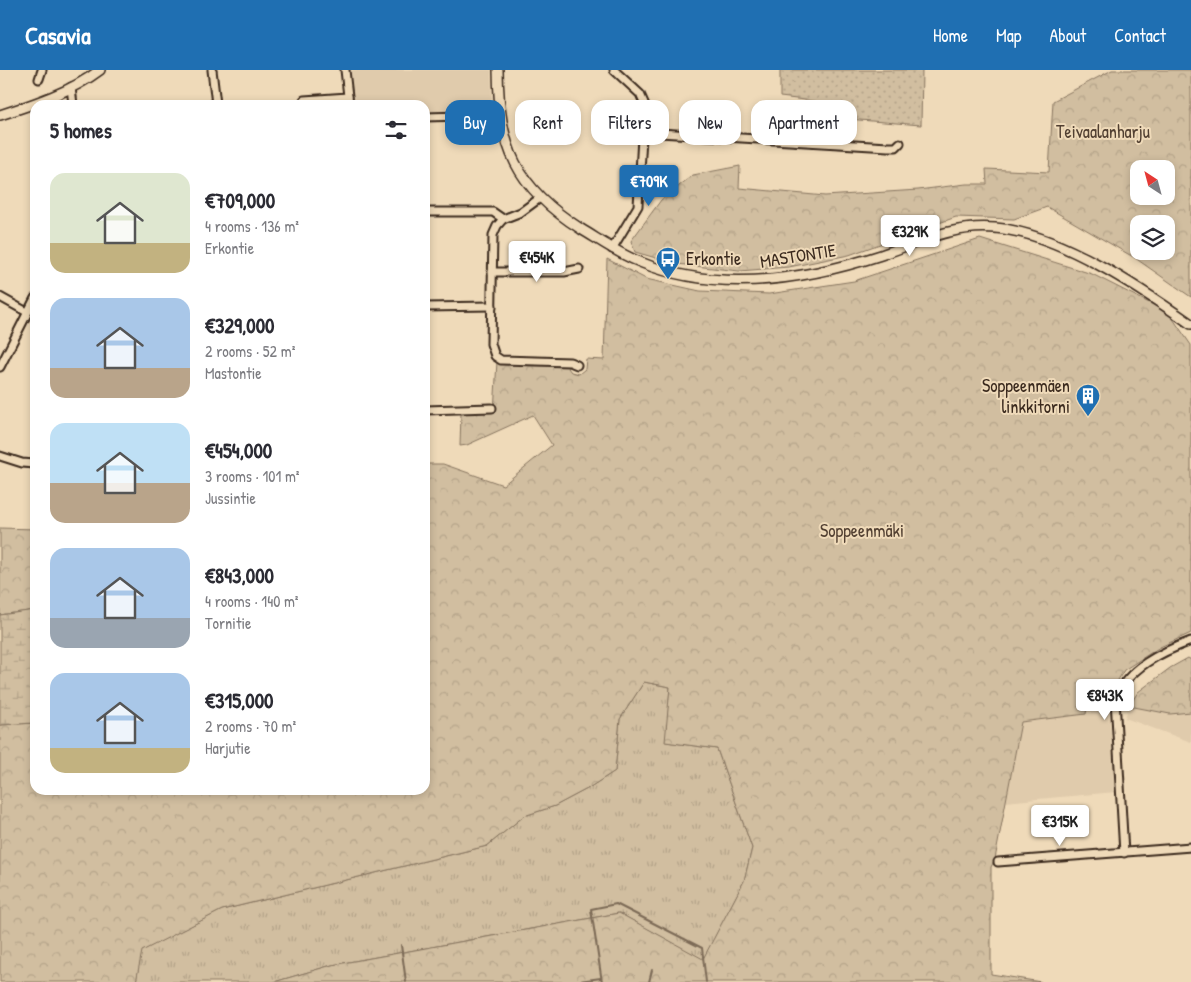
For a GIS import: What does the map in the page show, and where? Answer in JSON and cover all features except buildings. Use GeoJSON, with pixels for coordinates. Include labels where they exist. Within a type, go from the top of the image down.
{"type":"FeatureCollection","features":[{"type":"Feature","properties":{"kind":"main road"},"geometry":{"type":"LineString","coordinates":[[38,100],[71,87],[100,70]]}},
{"type":"Feature","properties":{"kind":"main road","name":"MASTONTIE"},"geometry":{"type":"LineString","coordinates":[[498,70],[500,100]]}},
{"type":"Feature","properties":{"kind":"main road"},"geometry":{"type":"LineString","coordinates":[[0,115],[30,103]]}},
{"type":"Feature","properties":{"kind":"main road","name":"MASTONTIE"},"geometry":{"type":"LineString","coordinates":[[505,134],[508,147],[516,164],[528,185],[540,198],[566,219],[612,249],[639,262],[670,271],[709,279],[759,280],[799,276],[839,267],[954,230],[975,227],[996,228],[1028,234],[1075,253],[1135,286],[1191,324]]}},
{"type":"Feature","properties":{"kind":"street"},"geometry":{"type":"LineString","coordinates":[[39,78],[42,70]]}},
{"type":"Feature","properties":{"kind":"street"},"geometry":{"type":"LineString","coordinates":[[212,70],[216,100]]}},
{"type":"Feature","properties":{"kind":"street"},"geometry":{"type":"LineString","coordinates":[[345,70],[348,100]]}},
{"type":"Feature","properties":{"kind":"street"},"geometry":{"type":"LineString","coordinates":[[614,70],[643,100]]}},
{"type":"Feature","properties":{"kind":"street"},"geometry":{"type":"LineString","coordinates":[[71,87],[72,100]]}},
{"type":"Feature","properties":{"kind":"street"},"geometry":{"type":"LineString","coordinates":[[304,100],[348,97]]}},
{"type":"Feature","properties":{"kind":"street"},"geometry":{"type":"LineString","coordinates":[[430,118],[445,117]]}},
{"type":"Feature","properties":{"kind":"street"},"geometry":{"type":"LineString","coordinates":[[669,134],[888,147],[896,147],[900,143]]}},
{"type":"Feature","properties":{"kind":"street"},"geometry":{"type":"LineString","coordinates":[[612,249],[638,206],[643,145]]}},
{"type":"Feature","properties":{"kind":"street"},"geometry":{"type":"LineString","coordinates":[[540,198],[521,212],[503,219],[496,226],[493,235],[491,344],[494,356],[501,360],[570,362],[576,365]]}},
{"type":"Feature","properties":{"kind":"street"},"geometry":{"type":"LineString","coordinates":[[430,212],[493,212],[503,219]]}},
{"type":"Feature","properties":{"kind":"street"},"geometry":{"type":"LineString","coordinates":[[492,272],[564,272],[579,268]]}},
{"type":"Feature","properties":{"kind":"street"},"geometry":{"type":"LineString","coordinates":[[0,297],[27,312]]}},
{"type":"Feature","properties":{"kind":"street"},"geometry":{"type":"LineString","coordinates":[[430,307],[492,306]]}},
{"type":"Feature","properties":{"kind":"street"},"geometry":{"type":"LineString","coordinates":[[0,367],[30,307]]}},
{"type":"Feature","properties":{"kind":"street"},"geometry":{"type":"LineString","coordinates":[[430,410],[492,408]]}},
{"type":"Feature","properties":{"kind":"street"},"geometry":{"type":"LineString","coordinates":[[0,456],[30,464]]}},
{"type":"Feature","properties":{"kind":"street"},"geometry":{"type":"LineString","coordinates":[[1124,853],[1115,699],[1122,685],[1139,669],[1170,650],[1191,641]]}},
{"type":"Feature","properties":{"kind":"street"},"geometry":{"type":"LineString","coordinates":[[998,862],[1191,847]]}},
{"type":"Feature","properties":{"kind":"shaded area"},"geometry":{"type":"Polygon","coordinates":[[[348,70],[491,70],[492,100],[445,100],[445,111],[430,112],[430,100],[351,100],[348,70]]]}},
{"type":"Feature","properties":{"kind":"shaded area"},"geometry":{"type":"Polygon","coordinates":[[[1191,657],[1191,742],[1125,718],[1129,706],[1138,692],[1170,668],[1191,657]]]}},
{"type":"Feature","properties":{"kind":"shaded area"},"geometry":{"type":"Polygon","coordinates":[[[1109,711],[1116,792],[1005,802],[1021,721],[1109,711]]]}},
{"type":"Feature","properties":{"kind":"green space"},"geometry":{"type":"Polygon","coordinates":[[[780,70],[922,70],[921,125],[857,120],[857,100],[805,100],[780,97],[780,70]]]}},
{"type":"Feature","properties":{"kind":"green space","name":"Teivaalanharju"},"geometry":{"type":"Polygon","coordinates":[[[1112,70],[1191,70],[1191,297],[1138,260],[1175,260],[1175,215],[1130,215],[1130,255],[1047,207],[1014,219],[956,217],[849,255],[789,267],[739,271],[677,264],[635,252],[631,241],[661,200],[693,175],[740,166],[739,188],[825,196],[918,190],[966,184],[987,184],[986,169],[1049,172],[1053,101],[1112,70]]]}},
{"type":"Feature","properties":{"kind":"green space","name":"Soppeenmäki"},"geometry":{"type":"Polygon","coordinates":[[[980,239],[1092,274],[1169,313],[1191,345],[1191,633],[1160,647],[1124,670],[1111,692],[1088,701],[1086,714],[1021,722],[995,859],[991,867],[991,974],[1041,982],[274,982],[332,965],[619,913],[703,959],[744,881],[752,848],[717,749],[665,742],[670,687],[644,682],[620,719],[615,771],[555,806],[524,816],[487,846],[222,910],[142,951],[136,982],[0,982],[0,725],[30,723],[30,795],[430,795],[430,464],[443,464],[503,485],[552,445],[533,415],[467,445],[460,446],[461,413],[494,412],[497,361],[565,364],[571,372],[579,374],[585,369],[586,359],[604,360],[607,259],[646,279],[700,291],[769,294],[854,281],[980,239]]]}},
{"type":"Feature","properties":{"kind":"green space"},"geometry":{"type":"Polygon","coordinates":[[[0,528],[30,529],[30,611],[0,615],[0,528]]]}},
{"type":"Feature","properties":{"kind":"green space"},"geometry":{"type":"Polygon","coordinates":[[[30,611],[30,723],[0,725],[0,615],[30,611]]]}},
{"type":"Feature","properties":{"kind":"green space"},"geometry":{"type":"Polygon","coordinates":[[[1188,658],[1191,660],[1191,712],[1170,714],[1129,706],[1138,692],[1170,668],[1188,658]]]}},
{"type":"Feature","properties":{"kind":"green space"},"geometry":{"type":"Polygon","coordinates":[[[644,682],[670,687],[666,742],[717,749],[752,848],[744,881],[703,960],[619,913],[332,965],[274,982],[136,982],[141,951],[222,910],[487,846],[524,816],[555,806],[587,789],[615,771],[620,719],[644,682]]]}},
{"type":"Feature","properties":{"kind":"waterway"},"geometry":{"type":"LineString","coordinates":[[602,982],[591,909],[616,904],[702,948],[706,982]]}},
{"type":"Feature","properties":{"kind":"waterway"},"geometry":{"type":"LineString","coordinates":[[401,945],[406,982]]}},
{"type":"Feature","properties":{"kind":"waterway"},"geometry":{"type":"LineString","coordinates":[[649,982],[652,970]]}},
{"type":"Feature","properties":{"kind":"waterway"},"geometry":{"type":"LineString","coordinates":[[572,982],[601,978]]}},
{"type":"Feature","properties":{"kind":"place","name":"Erkontie"},"geometry":{"type":"Point","coordinates":[668,280]}},
{"type":"Feature","properties":{"kind":"place","name":"Soppeenmäen linkkitorni"},"geometry":{"type":"Point","coordinates":[1088,417]}}]}
